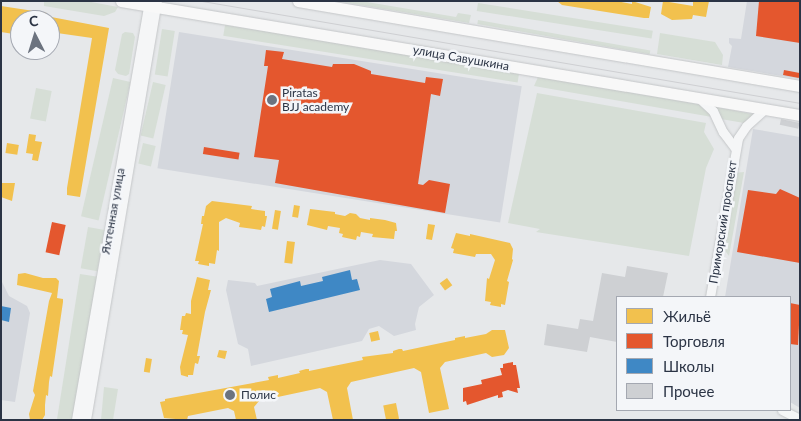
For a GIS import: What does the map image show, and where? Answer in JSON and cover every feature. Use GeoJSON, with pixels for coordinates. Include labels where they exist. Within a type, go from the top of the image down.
{"type":"FeatureCollection","features":[{"type":"Feature","properties":{"kind":"main road","name":"улица Савушкина"},"geometry":{"type":"LineString","coordinates":[[122,1],[153,4],[800,115]]}},
{"type":"Feature","properties":{"kind":"main road"},"geometry":{"type":"LineString","coordinates":[[298,1],[800,86]]}},
{"type":"Feature","properties":{"kind":"street","name":"Яхтенная улица"},"geometry":{"type":"LineString","coordinates":[[77,420],[153,4]]}},
{"type":"Feature","properties":{"kind":"street","name":"Яхтенная улица"},"geometry":{"type":"LineString","coordinates":[[86,420],[153,4]]}},
{"type":"Feature","properties":{"kind":"street"},"geometry":{"type":"LineString","coordinates":[[698,98],[713,110],[723,132],[736,148]]}},
{"type":"Feature","properties":{"kind":"street","name":"Приморский проспект"},"geometry":{"type":"LineString","coordinates":[[710,296],[736,148],[742,131],[764,109]]}},
{"type":"Feature","properties":{"kind":"street"},"geometry":{"type":"LineString","coordinates":[[784,411],[800,419]]}},
{"type":"Feature","properties":{"kind":"shaded area"},"geometry":{"type":"Polygon","coordinates":[[[44,1],[86,1],[118,7],[115,12],[104,16],[44,6],[44,1]]]}},
{"type":"Feature","properties":{"kind":"shaded area"},"geometry":{"type":"Polygon","coordinates":[[[336,1],[361,1],[456,17],[458,13],[471,15],[469,23],[336,1]]]}},
{"type":"Feature","properties":{"kind":"shaded area"},"geometry":{"type":"Polygon","coordinates":[[[747,1],[800,1],[800,79],[728,67],[732,46],[729,43],[729,38],[741,39],[747,1]]]}},
{"type":"Feature","properties":{"kind":"shaded area"},"geometry":{"type":"Polygon","coordinates":[[[478,3],[653,31],[652,39],[477,11],[478,3]]]}},
{"type":"Feature","properties":{"kind":"shaded area"},"geometry":{"type":"Polygon","coordinates":[[[478,20],[650,50],[650,54],[477,24],[478,20]]]}},
{"type":"Feature","properties":{"kind":"shaded area"},"geometry":{"type":"Polygon","coordinates":[[[225,25],[519,72],[518,82],[223,36],[225,25]]]}},
{"type":"Feature","properties":{"kind":"shaded area"},"geometry":{"type":"Polygon","coordinates":[[[162,29],[175,31],[168,76],[155,74],[162,29]]]}},
{"type":"Feature","properties":{"kind":"shaded area"},"geometry":{"type":"Polygon","coordinates":[[[125,32],[133,33],[135,37],[129,74],[126,76],[118,74],[115,70],[122,34],[125,32]]]}},
{"type":"Feature","properties":{"kind":"shaded area"},"geometry":{"type":"Polygon","coordinates":[[[179,32],[522,86],[500,223],[157,168],[179,32]]]}},
{"type":"Feature","properties":{"kind":"shaded area"},"geometry":{"type":"Polygon","coordinates":[[[660,33],[715,42],[723,55],[722,65],[657,54],[660,33]]]}},
{"type":"Feature","properties":{"kind":"shaded area"},"geometry":{"type":"Polygon","coordinates":[[[538,77],[698,104],[707,109],[712,117],[534,86],[538,77]]]}},
{"type":"Feature","properties":{"kind":"shaded area"},"geometry":{"type":"Polygon","coordinates":[[[113,78],[131,82],[99,220],[81,216],[113,78]]]}},
{"type":"Feature","properties":{"kind":"shaded area"},"geometry":{"type":"Polygon","coordinates":[[[153,82],[166,85],[153,139],[141,136],[153,82]]]}},
{"type":"Feature","properties":{"kind":"shaded area"},"geometry":{"type":"Polygon","coordinates":[[[36,88],[52,91],[46,121],[30,118],[36,88]]]}},
{"type":"Feature","properties":{"kind":"shaded area"},"geometry":{"type":"Polygon","coordinates":[[[537,93],[706,123],[704,132],[714,149],[706,168],[689,256],[536,232],[540,229],[508,223],[537,93]]]}},
{"type":"Feature","properties":{"kind":"shaded area"},"geometry":{"type":"Polygon","coordinates":[[[716,107],[752,114],[752,116],[744,123],[721,119],[716,107]]]}},
{"type":"Feature","properties":{"kind":"shaded area"},"geometry":{"type":"Polygon","coordinates":[[[753,129],[800,137],[800,408],[791,403],[791,296],[725,296],[753,129]]]}},
{"type":"Feature","properties":{"kind":"shaded area"},"geometry":{"type":"Polygon","coordinates":[[[143,143],[156,146],[151,166],[138,163],[143,143]]]}},
{"type":"Feature","properties":{"kind":"shaded area"},"geometry":{"type":"Polygon","coordinates":[[[744,172],[729,256],[723,248],[734,173],[744,172]]]}},
{"type":"Feature","properties":{"kind":"shaded area"},"geometry":{"type":"Polygon","coordinates":[[[88,227],[105,230],[97,271],[81,268],[88,227]]]}},
{"type":"Feature","properties":{"kind":"shaded area"},"geometry":{"type":"Polygon","coordinates":[[[380,260],[411,264],[434,295],[419,307],[415,324],[416,330],[394,336],[379,326],[369,329],[362,341],[251,366],[248,349],[238,344],[226,290],[228,280],[255,283],[257,286],[380,260]]]}},
{"type":"Feature","properties":{"kind":"shaded area"},"geometry":{"type":"Polygon","coordinates":[[[80,274],[98,277],[75,420],[57,420],[80,274]]]}},
{"type":"Feature","properties":{"kind":"shaded area"},"geometry":{"type":"Polygon","coordinates":[[[1,280],[9,296],[27,306],[30,313],[15,402],[1,400],[1,280]]]}},
{"type":"Feature","properties":{"kind":"shaded area"},"geometry":{"type":"Polygon","coordinates":[[[104,387],[118,389],[113,420],[101,420],[104,387]]]}},
{"type":"Feature","properties":{"kind":"building: Жильё"},"geometry":{"type":"Polygon","coordinates":[[[557,1],[616,1],[632,4],[632,1],[651,7],[649,18],[644,18],[562,5],[557,1]]]}},
{"type":"Feature","properties":{"kind":"building: Жильё"},"geometry":{"type":"Polygon","coordinates":[[[663,1],[693,6],[693,1],[709,1],[706,17],[693,15],[692,19],[672,20],[661,14],[663,1]]]}},
{"type":"Feature","properties":{"kind":"building: Жильё"},"geometry":{"type":"Polygon","coordinates":[[[1,6],[27,10],[10,10],[10,33],[1,32],[1,6]]]}},
{"type":"Feature","properties":{"kind":"building: Жильё"},"geometry":{"type":"Polygon","coordinates":[[[60,19],[109,28],[80,197],[67,195],[67,188],[92,38],[60,33],[60,19]]]}},
{"type":"Feature","properties":{"kind":"building: Жильё"},"geometry":{"type":"Polygon","coordinates":[[[29,134],[36,135],[35,141],[42,142],[38,161],[32,160],[33,154],[26,153],[29,134]]]}},
{"type":"Feature","properties":{"kind":"building: Жильё"},"geometry":{"type":"Polygon","coordinates":[[[7,143],[19,145],[17,155],[5,153],[7,143]]]}},
{"type":"Feature","properties":{"kind":"building: Жильё"},"geometry":{"type":"Polygon","coordinates":[[[1,183],[15,183],[12,201],[1,197],[1,183]]]}},
{"type":"Feature","properties":{"kind":"building: Жильё"},"geometry":{"type":"Polygon","coordinates":[[[212,201],[252,206],[251,209],[265,211],[265,216],[267,216],[265,227],[262,226],[261,230],[239,227],[240,223],[226,218],[219,222],[219,251],[217,250],[215,264],[209,263],[209,266],[198,264],[199,261],[195,261],[203,224],[201,224],[202,216],[204,216],[206,206],[212,201]]]}},
{"type":"Feature","properties":{"kind":"building: Жильё"},"geometry":{"type":"Polygon","coordinates":[[[294,205],[300,206],[298,218],[292,217],[294,205]]]}},
{"type":"Feature","properties":{"kind":"building: Жильё"},"geometry":{"type":"Polygon","coordinates":[[[310,209],[335,212],[335,214],[345,216],[350,213],[356,214],[360,218],[370,220],[370,218],[385,220],[396,223],[397,231],[395,231],[394,239],[372,237],[373,234],[361,232],[360,237],[357,236],[356,240],[342,237],[343,234],[339,233],[340,228],[328,226],[327,230],[307,225],[310,209]]]}},
{"type":"Feature","properties":{"kind":"building: Жильё"},"geometry":{"type":"Polygon","coordinates":[[[275,210],[281,211],[278,230],[272,229],[275,210]]]}},
{"type":"Feature","properties":{"kind":"building: Жильё"},"geometry":{"type":"Polygon","coordinates":[[[428,224],[435,225],[432,240],[426,239],[428,224]]]}},
{"type":"Feature","properties":{"kind":"building: Жильё"},"geometry":{"type":"Polygon","coordinates":[[[456,233],[470,236],[470,234],[510,243],[513,249],[513,260],[507,281],[509,282],[505,305],[501,304],[501,307],[490,305],[491,302],[485,301],[487,278],[489,279],[495,260],[491,254],[476,254],[475,257],[453,253],[454,249],[451,248],[456,233]]]}},
{"type":"Feature","properties":{"kind":"building: Жильё"},"geometry":{"type":"Polygon","coordinates":[[[287,241],[295,242],[292,264],[284,263],[287,241]]]}},
{"type":"Feature","properties":{"kind":"building: Жильё"},"geometry":{"type":"Polygon","coordinates":[[[25,273],[43,278],[56,278],[59,281],[57,298],[63,299],[52,377],[50,376],[48,396],[46,395],[45,415],[42,420],[30,420],[29,414],[35,395],[33,391],[52,293],[17,285],[18,274],[25,273]]]}},
{"type":"Feature","properties":{"kind":"building: Жильё"},"geometry":{"type":"Polygon","coordinates":[[[197,277],[210,280],[208,290],[211,290],[197,356],[200,356],[198,364],[195,363],[193,375],[188,375],[188,377],[181,375],[180,367],[188,335],[182,334],[183,330],[180,330],[182,316],[185,316],[186,313],[191,314],[191,301],[197,277]]]}},
{"type":"Feature","properties":{"kind":"building: Жильё"},"geometry":{"type":"Polygon","coordinates":[[[447,278],[452,285],[445,291],[440,283],[447,278]]]}},
{"type":"Feature","properties":{"kind":"building: Жильё"},"geometry":{"type":"Polygon","coordinates":[[[492,330],[505,330],[509,348],[504,355],[492,357],[486,353],[445,362],[440,368],[449,409],[429,413],[421,372],[414,368],[351,382],[347,388],[353,420],[333,420],[327,392],[320,388],[259,401],[254,407],[257,420],[236,420],[234,411],[228,408],[188,416],[187,420],[164,418],[160,402],[165,401],[165,399],[269,380],[268,377],[278,375],[278,378],[300,373],[299,371],[306,369],[309,369],[309,371],[363,360],[362,357],[393,353],[393,351],[399,349],[403,351],[455,340],[455,338],[486,334],[492,330]]]}},
{"type":"Feature","properties":{"kind":"building: Жильё"},"geometry":{"type":"Polygon","coordinates":[[[378,331],[380,340],[371,342],[369,333],[378,331]]]}},
{"type":"Feature","properties":{"kind":"building: Жильё"},"geometry":{"type":"Polygon","coordinates":[[[219,350],[227,351],[225,359],[217,357],[219,350]]]}},
{"type":"Feature","properties":{"kind":"building: Жильё"},"geometry":{"type":"Polygon","coordinates":[[[146,358],[152,359],[150,373],[144,372],[146,358]]]}},
{"type":"Feature","properties":{"kind":"building: Жильё"},"geometry":{"type":"Polygon","coordinates":[[[396,403],[399,419],[386,420],[383,405],[396,403]]]}},
{"type":"Feature","properties":{"kind":"building: Торговля"},"geometry":{"type":"Polygon","coordinates":[[[759,1],[800,1],[800,43],[756,36],[759,1]]]}},
{"type":"Feature","properties":{"kind":"building: Торговля"},"geometry":{"type":"Polygon","coordinates":[[[266,50],[284,52],[282,59],[332,67],[333,64],[354,64],[371,71],[371,74],[425,83],[426,77],[443,79],[440,96],[431,94],[418,184],[423,185],[429,180],[450,184],[445,213],[275,183],[279,160],[254,157],[268,66],[264,66],[266,50]]]}},
{"type":"Feature","properties":{"kind":"building: Торговля"},"geometry":{"type":"Polygon","coordinates":[[[784,70],[800,73],[799,78],[783,75],[784,70]]]}},
{"type":"Feature","properties":{"kind":"building: Торговля"},"geometry":{"type":"Polygon","coordinates":[[[204,147],[240,153],[238,160],[203,154],[204,147]]]}},
{"type":"Feature","properties":{"kind":"building: Торговля"},"geometry":{"type":"Polygon","coordinates":[[[780,189],[800,198],[800,263],[737,252],[748,190],[776,194],[780,189]]]}},
{"type":"Feature","properties":{"kind":"building: Торговля"},"geometry":{"type":"Polygon","coordinates":[[[52,222],[66,225],[59,255],[46,252],[52,222]]]}},
{"type":"Feature","properties":{"kind":"building: Торговля"},"geometry":{"type":"Polygon","coordinates":[[[791,303],[800,305],[798,345],[791,344],[791,303]]]}},
{"type":"Feature","properties":{"kind":"building: Торговля"},"geometry":{"type":"Polygon","coordinates":[[[513,362],[513,365],[516,365],[520,388],[517,388],[518,393],[508,390],[502,392],[503,397],[498,398],[498,395],[467,405],[466,401],[463,402],[463,388],[482,384],[481,380],[502,375],[500,368],[503,368],[503,364],[513,362]]]}},
{"type":"Feature","properties":{"kind":"building: Школы"},"geometry":{"type":"Polygon","coordinates":[[[350,270],[352,280],[357,279],[360,290],[269,312],[266,299],[272,297],[270,289],[300,281],[301,286],[323,281],[322,277],[350,270]]]}},
{"type":"Feature","properties":{"kind":"building: Школы"},"geometry":{"type":"Polygon","coordinates":[[[1,306],[11,308],[9,322],[1,320],[1,306]]]}},
{"type":"Feature","properties":{"kind":"building: Прочее"},"geometry":{"type":"Polygon","coordinates":[[[781,119],[800,123],[798,129],[780,125],[781,119]]]}},
{"type":"Feature","properties":{"kind":"building: Прочее"},"geometry":{"type":"Polygon","coordinates":[[[627,266],[668,273],[663,296],[616,296],[616,342],[590,337],[587,352],[544,345],[547,324],[578,329],[580,319],[593,321],[602,273],[625,277],[627,266]]]}},
{"type":"Feature","properties":{"kind":"tram line"},"geometry":{"type":"LineString","coordinates":[[202,1],[800,103]]}},
{"type":"Feature","properties":{"kind":"place","name":"Piratas BJJ academy"},"geometry":{"type":"Point","coordinates":[272,100]}},
{"type":"Feature","properties":{"kind":"place","name":"Полис"},"geometry":{"type":"Point","coordinates":[230,395]}}]}
